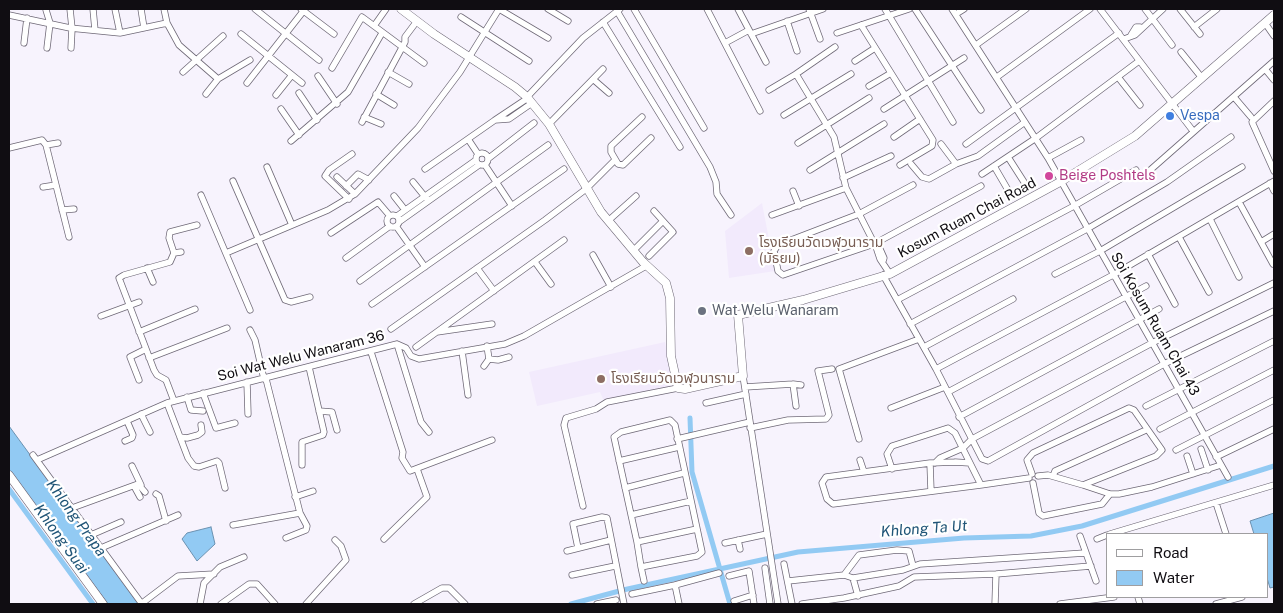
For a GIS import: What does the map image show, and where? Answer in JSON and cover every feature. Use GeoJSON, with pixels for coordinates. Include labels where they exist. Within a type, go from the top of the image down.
{"type":"FeatureCollection","features":[{"type":"Feature","properties":{"kind":"street"},"geometry":{"type":"LineString","coordinates":[[70,9],[72,28],[71,48]]}},
{"type":"Feature","properties":{"kind":"street"},"geometry":{"type":"LineString","coordinates":[[94,9],[95,30]]}},
{"type":"Feature","properties":{"kind":"street"},"geometry":{"type":"LineString","coordinates":[[115,9],[120,33]]}},
{"type":"Feature","properties":{"kind":"street"},"geometry":{"type":"LineString","coordinates":[[141,9],[144,28]]}},
{"type":"Feature","properties":{"kind":"street"},"geometry":{"type":"LineString","coordinates":[[164,9],[167,23],[179,45],[218,79]]}},
{"type":"Feature","properties":{"kind":"street"},"geometry":{"type":"LineString","coordinates":[[255,9],[319,60]]}},
{"type":"Feature","properties":{"kind":"street"},"geometry":{"type":"LineString","coordinates":[[247,83],[303,9],[334,34]]}},
{"type":"Feature","properties":{"kind":"street"},"geometry":{"type":"LineString","coordinates":[[374,26],[386,9]]}},
{"type":"Feature","properties":{"kind":"street"},"geometry":{"type":"LineString","coordinates":[[401,9],[529,99],[549,124],[586,189],[608,221],[646,266],[663,279],[669,289],[671,356],[678,388]]}},
{"type":"Feature","properties":{"kind":"street"},"geometry":{"type":"LineString","coordinates":[[226,253],[349,199],[355,194],[418,128],[470,57],[499,9],[548,38]]}},
{"type":"Feature","properties":{"kind":"street"},"geometry":{"type":"LineString","coordinates":[[548,9],[568,21]]}},
{"type":"Feature","properties":{"kind":"street"},"geometry":{"type":"LineString","coordinates":[[634,9],[704,128]]}},
{"type":"Feature","properties":{"kind":"street"},"geometry":{"type":"LineString","coordinates":[[707,9],[760,111]]}},
{"type":"Feature","properties":{"kind":"street"},"geometry":{"type":"LineString","coordinates":[[738,9],[766,62]]}},
{"type":"Feature","properties":{"kind":"street"},"geometry":{"type":"LineString","coordinates":[[725,44],[750,32],[787,22],[810,11],[823,9]]}},
{"type":"Feature","properties":{"kind":"street"},"geometry":{"type":"LineString","coordinates":[[885,9],[953,122]]}},
{"type":"Feature","properties":{"kind":"street"},"geometry":{"type":"LineString","coordinates":[[837,33],[909,9]]}},
{"type":"Feature","properties":{"kind":"street"},"geometry":{"type":"LineString","coordinates":[[915,9],[981,110]]}},
{"type":"Feature","properties":{"kind":"street"},"geometry":{"type":"LineString","coordinates":[[954,11],[964,9]]}},
{"type":"Feature","properties":{"kind":"street"},"geometry":{"type":"LineString","coordinates":[[976,45],[1026,9]]}},
{"type":"Feature","properties":{"kind":"street"},"geometry":{"type":"LineString","coordinates":[[997,77],[1090,9]]}},
{"type":"Feature","properties":{"kind":"street"},"geometry":{"type":"LineString","coordinates":[[1100,9],[1193,131]]}},
{"type":"Feature","properties":{"kind":"street"},"geometry":{"type":"LineString","coordinates":[[1145,9],[1172,45]]}},
{"type":"Feature","properties":{"kind":"street"},"geometry":{"type":"LineString","coordinates":[[1124,39],[1135,35],[1140,27],[1163,9]]}},
{"type":"Feature","properties":{"kind":"street"},"geometry":{"type":"LineString","coordinates":[[1180,9],[1200,34]]}},
{"type":"Feature","properties":{"kind":"street"},"geometry":{"type":"LineString","coordinates":[[1194,26],[1217,9]]}},
{"type":"Feature","properties":{"kind":"street"},"geometry":{"type":"LineString","coordinates":[[46,10],[50,24],[47,48]]}},
{"type":"Feature","properties":{"kind":"street"},"geometry":{"type":"LineString","coordinates":[[425,169],[495,120],[529,99],[584,38],[618,10],[710,167],[716,182],[717,194],[731,214]]}},
{"type":"Feature","properties":{"kind":"street"},"geometry":{"type":"LineString","coordinates":[[810,11],[820,38]]}},
{"type":"Feature","properties":{"kind":"street","name":"Soi Kosum Ruam Chai 43"},"geometry":{"type":"LineString","coordinates":[[954,11],[1048,158],[1228,477]]}},
{"type":"Feature","properties":{"kind":"street"},"geometry":{"type":"LineString","coordinates":[[9,15],[72,28],[120,33],[167,23]]}},
{"type":"Feature","properties":{"kind":"street","name":"Kosum Ruam Chai Road"},"geometry":{"type":"LineString","coordinates":[[743,376],[738,315],[804,300],[886,274],[1060,182],[1122,146],[1274,15]]}},
{"type":"Feature","properties":{"kind":"street"},"geometry":{"type":"LineString","coordinates":[[461,16],[529,61]]}},
{"type":"Feature","properties":{"kind":"street"},"geometry":{"type":"LineString","coordinates":[[332,68],[362,17],[424,63]]}},
{"type":"Feature","properties":{"kind":"street"},"geometry":{"type":"LineString","coordinates":[[24,43],[27,18]]}},
{"type":"Feature","properties":{"kind":"street"},"geometry":{"type":"LineString","coordinates":[[380,124],[363,120],[405,36],[417,21]]}},
{"type":"Feature","properties":{"kind":"street"},"geometry":{"type":"LineString","coordinates":[[603,22],[680,147]]}},
{"type":"Feature","properties":{"kind":"street"},"geometry":{"type":"LineString","coordinates":[[787,22],[797,51]]}},
{"type":"Feature","properties":{"kind":"street"},"geometry":{"type":"LineString","coordinates":[[1265,23],[1274,36]]}},
{"type":"Feature","properties":{"kind":"street"},"geometry":{"type":"LineString","coordinates":[[861,25],[890,73],[906,95],[934,144],[900,165]]}},
{"type":"Feature","properties":{"kind":"street"},"geometry":{"type":"LineString","coordinates":[[291,141],[337,104],[348,92],[382,33]]}},
{"type":"Feature","properties":{"kind":"street"},"geometry":{"type":"LineString","coordinates":[[966,144],[1118,33]]}},
{"type":"Feature","properties":{"kind":"street"},"geometry":{"type":"LineString","coordinates":[[241,34],[302,83]]}},
{"type":"Feature","properties":{"kind":"street"},"geometry":{"type":"LineString","coordinates":[[183,72],[195,59],[223,36]]}},
{"type":"Feature","properties":{"kind":"street"},"geometry":{"type":"LineString","coordinates":[[395,42],[400,37],[405,36]]}},
{"type":"Feature","properties":{"kind":"street"},"geometry":{"type":"LineString","coordinates":[[769,90],[835,48]]}},
{"type":"Feature","properties":{"kind":"street"},"geometry":{"type":"LineString","coordinates":[[855,62],[876,48]]}},
{"type":"Feature","properties":{"kind":"street"},"geometry":{"type":"LineString","coordinates":[[1181,52],[1202,78]]}},
{"type":"Feature","properties":{"kind":"street"},"geometry":{"type":"LineString","coordinates":[[884,109],[964,58]]}},
{"type":"Feature","properties":{"kind":"street"},"geometry":{"type":"LineString","coordinates":[[206,94],[218,79],[250,60]]}},
{"type":"Feature","properties":{"kind":"street"},"geometry":{"type":"LineString","coordinates":[[982,174],[1036,138],[1140,61]]}},
{"type":"Feature","properties":{"kind":"street"},"geometry":{"type":"LineString","coordinates":[[1148,172],[1274,61]]}},
{"type":"Feature","properties":{"kind":"street"},"geometry":{"type":"LineString","coordinates":[[549,124],[603,69]]}},
{"type":"Feature","properties":{"kind":"street"},"geometry":{"type":"LineString","coordinates":[[1265,69],[1274,80]]}},
{"type":"Feature","properties":{"kind":"street"},"geometry":{"type":"LineString","coordinates":[[388,72],[409,84]]}},
{"type":"Feature","properties":{"kind":"street"},"geometry":{"type":"LineString","coordinates":[[869,86],[890,73]]}},
{"type":"Feature","properties":{"kind":"street"},"geometry":{"type":"LineString","coordinates":[[796,74],[827,125],[838,152],[846,188],[875,245],[880,249],[884,258],[886,274],[897,300],[936,369],[982,458],[990,460],[1164,364],[1274,311]]}},
{"type":"Feature","properties":{"kind":"street"},"geometry":{"type":"LineString","coordinates":[[784,115],[851,74]]}},
{"type":"Feature","properties":{"kind":"street"},"geometry":{"type":"LineString","coordinates":[[276,95],[292,75]]}},
{"type":"Feature","properties":{"kind":"street"},"geometry":{"type":"LineString","coordinates":[[318,76],[337,104]]}},
{"type":"Feature","properties":{"kind":"street"},"geometry":{"type":"LineString","coordinates":[[1118,77],[1140,105]]}},
{"type":"Feature","properties":{"kind":"street"},"geometry":{"type":"LineString","coordinates":[[594,80],[609,93]]}},
{"type":"Feature","properties":{"kind":"street"},"geometry":{"type":"LineString","coordinates":[[299,93],[317,120]]}},
{"type":"Feature","properties":{"kind":"street"},"geometry":{"type":"LineString","coordinates":[[376,94],[394,105]]}},
{"type":"Feature","properties":{"kind":"street"},"geometry":{"type":"LineString","coordinates":[[1234,96],[1251,117]]}},
{"type":"Feature","properties":{"kind":"street"},"geometry":{"type":"LineString","coordinates":[[798,143],[869,98]]}},
{"type":"Feature","properties":{"kind":"street"},"geometry":{"type":"LineString","coordinates":[[1274,102],[1252,122],[1274,171]]}},
{"type":"Feature","properties":{"kind":"street"},"geometry":{"type":"LineString","coordinates":[[281,108],[298,135]]}},
{"type":"Feature","properties":{"kind":"street"},"geometry":{"type":"LineString","coordinates":[[642,117],[612,146],[611,152],[618,164],[623,166],[651,138]]}},
{"type":"Feature","properties":{"kind":"street"},"geometry":{"type":"LineString","coordinates":[[894,137],[920,119]]}},
{"type":"Feature","properties":{"kind":"street"},"geometry":{"type":"LineString","coordinates":[[911,164],[925,179],[978,156],[1025,122]]}},
{"type":"Feature","properties":{"kind":"street"},"geometry":{"type":"LineString","coordinates":[[346,258],[426,199],[480,161],[488,158],[534,123]]}},
{"type":"Feature","properties":{"kind":"street"},"geometry":{"type":"LineString","coordinates":[[810,170],[884,124]]}},
{"type":"Feature","properties":{"kind":"street"},"geometry":{"type":"LineString","coordinates":[[910,324],[1087,228],[1167,182],[1231,137]]}},
{"type":"Feature","properties":{"kind":"street"},"geometry":{"type":"LineString","coordinates":[[468,139],[480,161],[512,206]]}},
{"type":"Feature","properties":{"kind":"street"},"geometry":{"type":"LineString","coordinates":[[9,148],[42,140],[46,145],[49,186],[62,210],[69,237]]}},
{"type":"Feature","properties":{"kind":"street"},"geometry":{"type":"LineString","coordinates":[[1048,158],[1081,140]]}},
{"type":"Feature","properties":{"kind":"street"},"geometry":{"type":"LineString","coordinates":[[46,145],[58,143]]}},
{"type":"Feature","properties":{"kind":"street"},"geometry":{"type":"LineString","coordinates":[[941,144],[956,164]]}},
{"type":"Feature","properties":{"kind":"street"},"geometry":{"type":"LineString","coordinates":[[360,281],[548,145]]}},
{"type":"Feature","properties":{"kind":"street"},"geometry":{"type":"LineString","coordinates":[[480,161],[485,153],[488,158]]}},
{"type":"Feature","properties":{"kind":"street"},"geometry":{"type":"LineString","coordinates":[[349,199],[325,176],[329,170],[352,154]]}},
{"type":"Feature","properties":{"kind":"street"},"geometry":{"type":"LineString","coordinates":[[843,178],[891,156]]}},
{"type":"Feature","properties":{"kind":"street"},"geometry":{"type":"LineString","coordinates":[[1008,157],[1024,182]]}},
{"type":"Feature","properties":{"kind":"street"},"geometry":{"type":"LineString","coordinates":[[390,329],[586,189],[615,160]]}},
{"type":"Feature","properties":{"kind":"street"},"geometry":{"type":"LineString","coordinates":[[994,166],[1008,190]]}},
{"type":"Feature","properties":{"kind":"street"},"geometry":{"type":"LineString","coordinates":[[266,167],[292,225]]}},
{"type":"Feature","properties":{"kind":"street"},"geometry":{"type":"LineString","coordinates":[[1055,274],[1100,251],[1242,167]]}},
{"type":"Feature","properties":{"kind":"street"},"geometry":{"type":"LineString","coordinates":[[372,304],[564,169]]}},
{"type":"Feature","properties":{"kind":"street"},"geometry":{"type":"LineString","coordinates":[[897,300],[1074,206],[1136,170]]}},
{"type":"Feature","properties":{"kind":"street"},"geometry":{"type":"LineString","coordinates":[[346,186],[358,174],[369,180]]}},
{"type":"Feature","properties":{"kind":"street"},"geometry":{"type":"LineString","coordinates":[[337,177],[355,194]]}},
{"type":"Feature","properties":{"kind":"street"},"geometry":{"type":"LineString","coordinates":[[233,181],[286,302],[310,297]]}},
{"type":"Feature","properties":{"kind":"street"},"geometry":{"type":"LineString","coordinates":[[413,182],[426,199]]}},
{"type":"Feature","properties":{"kind":"street"},"geometry":{"type":"LineString","coordinates":[[936,369],[1113,274],[1272,182],[1274,191]]}},
{"type":"Feature","properties":{"kind":"street"},"geometry":{"type":"LineString","coordinates":[[913,185],[860,214],[778,245],[774,251],[778,271],[783,275],[875,245],[982,186]]}},
{"type":"Feature","properties":{"kind":"street"},"geometry":{"type":"LineString","coordinates":[[772,215],[846,188]]}},
{"type":"Feature","properties":{"kind":"street"},"geometry":{"type":"LineString","coordinates":[[793,191],[799,206]]}},
{"type":"Feature","properties":{"kind":"street"},"geometry":{"type":"LineString","coordinates":[[201,195],[250,310]]}},
{"type":"Feature","properties":{"kind":"street"},"geometry":{"type":"LineString","coordinates":[[394,196],[405,210]]}},
{"type":"Feature","properties":{"kind":"street"},"geometry":{"type":"LineString","coordinates":[[608,221],[636,196]]}},
{"type":"Feature","properties":{"kind":"street"},"geometry":{"type":"LineString","coordinates":[[395,223],[405,210],[426,199]]}},
{"type":"Feature","properties":{"kind":"street"},"geometry":{"type":"LineString","coordinates":[[331,233],[378,202],[425,266]]}},
{"type":"Feature","properties":{"kind":"street"},"geometry":{"type":"LineString","coordinates":[[1239,202],[1273,264]]}},
{"type":"Feature","properties":{"kind":"street"},"geometry":{"type":"LineString","coordinates":[[62,210],[74,209]]}},
{"type":"Feature","properties":{"kind":"street"},"geometry":{"type":"LineString","coordinates":[[648,256],[673,232],[654,211]]}},
{"type":"Feature","properties":{"kind":"street"},"geometry":{"type":"LineString","coordinates":[[390,216],[387,222],[395,223]]}},
{"type":"Feature","properties":{"kind":"street"},"geometry":{"type":"LineString","coordinates":[[1210,219],[1239,277]]}},
{"type":"Feature","properties":{"kind":"street"},"geometry":{"type":"LineString","coordinates":[[633,250],[663,220]]}},
{"type":"Feature","properties":{"kind":"street"},"geometry":{"type":"LineString","coordinates":[[174,400],[166,380],[157,375],[149,358],[119,278],[170,262],[174,253],[169,238],[170,232],[197,225]]}},
{"type":"Feature","properties":{"kind":"street"},"geometry":{"type":"LineString","coordinates":[[1261,242],[1274,234]]}},
{"type":"Feature","properties":{"kind":"street"},"geometry":{"type":"LineString","coordinates":[[1179,237],[1209,292]]}},
{"type":"Feature","properties":{"kind":"street"},"geometry":{"type":"LineString","coordinates":[[416,347],[564,240]]}},
{"type":"Feature","properties":{"kind":"street"},"geometry":{"type":"LineString","coordinates":[[174,253],[181,252]]}},
{"type":"Feature","properties":{"kind":"street"},"geometry":{"type":"LineString","coordinates":[[1148,254],[1174,304]]}},
{"type":"Feature","properties":{"kind":"street"},"geometry":{"type":"LineString","coordinates":[[593,255],[611,286]]}},
{"type":"Feature","properties":{"kind":"street"},"geometry":{"type":"LineString","coordinates":[[534,262],[551,284]]}},
{"type":"Feature","properties":{"kind":"street","name":"Soi Wat Welu Wanaram 36"},"geometry":{"type":"LineString","coordinates":[[72,508],[35,458],[174,400],[265,379],[397,344],[406,348],[411,356],[419,359],[516,340],[646,266]]}},
{"type":"Feature","properties":{"kind":"street"},"geometry":{"type":"LineString","coordinates":[[148,268],[153,282]]}},
{"type":"Feature","properties":{"kind":"street"},"geometry":{"type":"LineString","coordinates":[[477,268],[494,291]]}},
{"type":"Feature","properties":{"kind":"street"},"geometry":{"type":"LineString","coordinates":[[933,463],[963,448],[972,439],[1152,342],[1274,283]]}},
{"type":"Feature","properties":{"kind":"street"},"geometry":{"type":"LineString","coordinates":[[891,408],[946,389],[1146,286]]}},
{"type":"Feature","properties":{"kind":"street"},"geometry":{"type":"LineString","coordinates":[[924,347],[1013,299]]}},
{"type":"Feature","properties":{"kind":"street"},"geometry":{"type":"LineString","coordinates":[[102,316],[138,302]]}},
{"type":"Feature","properties":{"kind":"street"},"geometry":{"type":"LineString","coordinates":[[139,332],[195,309]]}},
{"type":"Feature","properties":{"kind":"street"},"geometry":{"type":"LineString","coordinates":[[960,417],[1159,309]]}},
{"type":"Feature","properties":{"kind":"street"},"geometry":{"type":"LineString","coordinates":[[436,333],[492,324]]}},
{"type":"Feature","properties":{"kind":"street"},"geometry":{"type":"LineString","coordinates":[[149,358],[227,328]]}},
{"type":"Feature","properties":{"kind":"street"},"geometry":{"type":"LineString","coordinates":[[250,330],[255,340],[300,513],[308,526],[306,530],[286,538]]}},
{"type":"Feature","properties":{"kind":"street"},"geometry":{"type":"LineString","coordinates":[[859,439],[839,369],[919,339]]}},
{"type":"Feature","properties":{"kind":"street"},"geometry":{"type":"LineString","coordinates":[[1146,406],[1178,388],[1274,341]]}},
{"type":"Feature","properties":{"kind":"street"},"geometry":{"type":"LineString","coordinates":[[397,344],[421,422],[428,432]]}},
{"type":"Feature","properties":{"kind":"street"},"geometry":{"type":"LineString","coordinates":[[484,366],[489,358],[487,346]]}},
{"type":"Feature","properties":{"kind":"street"},"geometry":{"type":"LineString","coordinates":[[140,380],[130,357],[146,349]]}},
{"type":"Feature","properties":{"kind":"street"},"geometry":{"type":"LineString","coordinates":[[462,350],[468,395]]}},
{"type":"Feature","properties":{"kind":"street"},"geometry":{"type":"LineString","coordinates":[[371,352],[403,452],[402,458],[410,471],[492,440]]}},
{"type":"Feature","properties":{"kind":"street"},"geometry":{"type":"LineString","coordinates":[[489,358],[498,360],[509,357]]}},
{"type":"Feature","properties":{"kind":"street"},"geometry":{"type":"LineString","coordinates":[[302,465],[302,442],[323,435],[324,432],[309,367]]}},
{"type":"Feature","properties":{"kind":"street"},"geometry":{"type":"LineString","coordinates":[[677,439],[750,425],[788,420],[826,419],[829,415],[818,371],[832,369]]}},
{"type":"Feature","properties":{"kind":"street"},"geometry":{"type":"LineString","coordinates":[[1160,429],[1191,411],[1274,370]]}},
{"type":"Feature","properties":{"kind":"street"},"geometry":{"type":"LineString","coordinates":[[583,506],[564,425],[566,418],[596,409],[607,402],[678,388],[693,389],[743,376],[778,604]]}},
{"type":"Feature","properties":{"kind":"street"},"geometry":{"type":"LineString","coordinates":[[247,382],[248,414]]}},
{"type":"Feature","properties":{"kind":"street"},"geometry":{"type":"LineString","coordinates":[[793,384],[796,406]]}},
{"type":"Feature","properties":{"kind":"street"},"geometry":{"type":"LineString","coordinates":[[706,403],[746,391],[793,384],[801,385]]}},
{"type":"Feature","properties":{"kind":"street"},"geometry":{"type":"LineString","coordinates":[[203,394],[216,428],[235,423]]}},
{"type":"Feature","properties":{"kind":"street"},"geometry":{"type":"LineString","coordinates":[[187,397],[191,410],[195,412],[203,411]]}},
{"type":"Feature","properties":{"kind":"street"},"geometry":{"type":"LineString","coordinates":[[1176,450],[1204,434],[1274,400]]}},
{"type":"Feature","properties":{"kind":"street"},"geometry":{"type":"LineString","coordinates":[[167,403],[194,466],[217,461],[220,463],[225,488]]}},
{"type":"Feature","properties":{"kind":"street"},"geometry":{"type":"LineString","coordinates":[[1084,485],[1159,454],[1162,450],[1146,430],[1134,410],[1129,408],[1033,452],[1027,460],[1033,478],[1039,513],[1043,516],[1102,504],[1110,494]]}},
{"type":"Feature","properties":{"kind":"street"},"geometry":{"type":"LineString","coordinates":[[319,412],[332,412],[337,430]]}},
{"type":"Feature","properties":{"kind":"street"},"geometry":{"type":"LineString","coordinates":[[141,414],[150,432]]}},
{"type":"Feature","properties":{"kind":"street"},"geometry":{"type":"LineString","coordinates":[[125,441],[132,438],[133,435],[127,420]]}},
{"type":"Feature","properties":{"kind":"street"},"geometry":{"type":"LineString","coordinates":[[641,567],[700,555],[702,549],[684,474],[675,425],[670,420],[616,434],[614,440],[637,542],[641,567],[644,581]]}},
{"type":"Feature","properties":{"kind":"street"},"geometry":{"type":"LineString","coordinates":[[180,437],[188,438],[198,435],[202,432],[201,425]]}},
{"type":"Feature","properties":{"kind":"street"},"geometry":{"type":"LineString","coordinates":[[892,469],[887,454],[892,446],[948,428],[955,433],[981,485]]}},
{"type":"Feature","properties":{"kind":"street"},"geometry":{"type":"LineString","coordinates":[[1216,457],[1274,429]]}},
{"type":"Feature","properties":{"kind":"street"},"geometry":{"type":"LineString","coordinates":[[1053,476],[1055,471],[1146,430]]}},
{"type":"Feature","properties":{"kind":"street"},"geometry":{"type":"LineString","coordinates":[[619,461],[679,447]]}},
{"type":"Feature","properties":{"kind":"street"},"geometry":{"type":"LineString","coordinates":[[1201,449],[1208,470]]}},
{"type":"Feature","properties":{"kind":"street"},"geometry":{"type":"LineString","coordinates":[[1187,456],[1193,474]]}},
{"type":"Feature","properties":{"kind":"street"},"geometry":{"type":"LineString","coordinates":[[860,460],[864,472]]}},
{"type":"Feature","properties":{"kind":"street"},"geometry":{"type":"LineString","coordinates":[[970,462],[933,463],[864,472],[823,480],[822,483],[830,503],[1053,476],[1110,494],[1152,487],[1221,465]]}},
{"type":"Feature","properties":{"kind":"street"},"geometry":{"type":"LineString","coordinates":[[931,491],[933,463]]}},
{"type":"Feature","properties":{"kind":"street"},"geometry":{"type":"LineString","coordinates":[[132,466],[145,492]]}},
{"type":"Feature","properties":{"kind":"street"},"geometry":{"type":"LineString","coordinates":[[384,539],[427,497],[417,469]]}},
{"type":"Feature","properties":{"kind":"street"},"geometry":{"type":"LineString","coordinates":[[625,488],[684,474]]}},
{"type":"Feature","properties":{"kind":"street"},"geometry":{"type":"LineString","coordinates":[[9,475],[103,604]]}},
{"type":"Feature","properties":{"kind":"street"},"geometry":{"type":"LineString","coordinates":[[141,485],[72,508],[141,604],[178,576],[213,574]]}},
{"type":"Feature","properties":{"kind":"street"},"geometry":{"type":"LineString","coordinates":[[1112,533],[1274,485]]}},
{"type":"Feature","properties":{"kind":"street"},"geometry":{"type":"LineString","coordinates":[[134,486],[140,497]]}},
{"type":"Feature","properties":{"kind":"street"},"geometry":{"type":"LineString","coordinates":[[296,497],[313,491]]}},
{"type":"Feature","properties":{"kind":"street"},"geometry":{"type":"LineString","coordinates":[[156,494],[159,496],[166,521]]}},
{"type":"Feature","properties":{"kind":"street"},"geometry":{"type":"LineString","coordinates":[[631,515],[691,501]]}},
{"type":"Feature","properties":{"kind":"street"},"geometry":{"type":"LineString","coordinates":[[1216,503],[1225,533]]}},
{"type":"Feature","properties":{"kind":"street"},"geometry":{"type":"LineString","coordinates":[[233,525],[300,513]]}},
{"type":"Feature","properties":{"kind":"street"},"geometry":{"type":"LineString","coordinates":[[101,548],[178,515]]}},
{"type":"Feature","properties":{"kind":"street"},"geometry":{"type":"LineString","coordinates":[[578,548],[572,526],[575,523],[606,518],[608,520],[620,588],[619,598],[624,604]]}},
{"type":"Feature","properties":{"kind":"street"},"geometry":{"type":"LineString","coordinates":[[91,535],[121,522]]}},
{"type":"Feature","properties":{"kind":"street"},"geometry":{"type":"LineString","coordinates":[[637,542],[697,529]]}},
{"type":"Feature","properties":{"kind":"street"},"geometry":{"type":"LineString","coordinates":[[725,544],[766,534]]}},
{"type":"Feature","properties":{"kind":"street"},"geometry":{"type":"LineString","coordinates":[[1096,539],[1106,535]]}},
{"type":"Feature","properties":{"kind":"street"},"geometry":{"type":"LineString","coordinates":[[1080,536],[1096,581]]}},
{"type":"Feature","properties":{"kind":"street"},"geometry":{"type":"LineString","coordinates":[[306,604],[346,560],[341,546],[335,540]]}},
{"type":"Feature","properties":{"kind":"street"},"geometry":{"type":"LineString","coordinates":[[567,551],[611,540]]}},
{"type":"Feature","properties":{"kind":"street"},"geometry":{"type":"LineString","coordinates":[[738,540],[740,549]]}},
{"type":"Feature","properties":{"kind":"street"},"geometry":{"type":"LineString","coordinates":[[844,575],[859,555],[896,550],[908,551],[913,566]]}},
{"type":"Feature","properties":{"kind":"street"},"geometry":{"type":"LineString","coordinates":[[788,581],[844,575],[853,578],[904,570],[913,566],[1085,553]]}},
{"type":"Feature","properties":{"kind":"street"},"geometry":{"type":"LineString","coordinates":[[200,604],[204,584],[213,574],[220,567],[244,557]]}},
{"type":"Feature","properties":{"kind":"street"},"geometry":{"type":"LineString","coordinates":[[784,564],[792,604]]}},
{"type":"Feature","properties":{"kind":"street"},"geometry":{"type":"LineString","coordinates":[[572,575],[615,566]]}},
{"type":"Feature","properties":{"kind":"street"},"geometry":{"type":"LineString","coordinates":[[802,604],[858,596],[899,586],[914,577],[996,574],[1090,566]]}},
{"type":"Feature","properties":{"kind":"street"},"geometry":{"type":"LineString","coordinates":[[765,568],[770,604]]}},
{"type":"Feature","properties":{"kind":"street"},"geometry":{"type":"LineString","coordinates":[[729,576],[749,571],[754,604]]}},
{"type":"Feature","properties":{"kind":"street"},"geometry":{"type":"LineString","coordinates":[[632,594],[719,573]]}},
{"type":"Feature","properties":{"kind":"street"},"geometry":{"type":"LineString","coordinates":[[995,604],[996,574]]}},
{"type":"Feature","properties":{"kind":"street"},"geometry":{"type":"LineString","coordinates":[[853,578],[858,596]]}},
{"type":"Feature","properties":{"kind":"street"},"geometry":{"type":"LineString","coordinates":[[221,604],[249,584],[257,584],[275,604]]}},
{"type":"Feature","properties":{"kind":"street"},"geometry":{"type":"LineString","coordinates":[[675,585],[679,604]]}},
{"type":"Feature","properties":{"kind":"street"},"geometry":{"type":"LineString","coordinates":[[414,604],[442,588],[449,588],[465,604]]}},
{"type":"Feature","properties":{"kind":"street"},"geometry":{"type":"LineString","coordinates":[[734,601],[753,595]]}},
{"type":"Feature","properties":{"kind":"street"},"geometry":{"type":"LineString","coordinates":[[597,604],[619,598]]}},
{"type":"Feature","properties":{"kind":"street"},"geometry":{"type":"LineString","coordinates":[[1060,604],[1096,602],[1110,598]]}},
{"type":"Feature","properties":{"kind":"street"},"geometry":{"type":"LineString","coordinates":[[1216,604],[1239,598]]}},
{"type":"Feature","properties":{"kind":"shaded area","name":"โรงเรียนวัดเวฬุวนาราม (มัธยม)"},"geometry":{"type":"Polygon","coordinates":[[[762,203],[775,271],[729,278],[725,231],[762,203]]]}},
{"type":"Feature","properties":{"kind":"shaded area","name":"โรงเรียนวัดเวฬุวนาราม"},"geometry":{"type":"Polygon","coordinates":[[[665,342],[673,386],[604,401],[600,392],[537,406],[529,372],[665,342]]]}},
{"type":"Feature","properties":{"kind":"water","name":"Khlong Prapa"},"geometry":{"type":"Polygon","coordinates":[[[9,426],[139,604],[108,604],[11,473],[9,469],[9,426]]]}},
{"type":"Feature","properties":{"kind":"water"},"geometry":{"type":"Polygon","coordinates":[[[1274,513],[1274,587],[1270,588],[1268,581],[1268,533],[1254,533],[1250,521],[1274,513]]]}},
{"type":"Feature","properties":{"kind":"water"},"geometry":{"type":"Polygon","coordinates":[[[211,527],[215,544],[197,561],[182,539],[187,533],[211,527]]]}},
{"type":"Feature","properties":{"kind":"waterway"},"geometry":{"type":"LineString","coordinates":[[690,418],[692,472],[730,604]]}},
{"type":"Feature","properties":{"kind":"waterway","name":"Khlong Ta Ut"},"geometry":{"type":"LineString","coordinates":[[571,604],[623,590],[798,552],[964,538],[1031,536],[1082,526],[1274,466]]}},
{"type":"Feature","properties":{"kind":"waterway","name":"Khlong Suai"},"geometry":{"type":"LineString","coordinates":[[9,489],[93,604]]}},
{"type":"Feature","properties":{"kind":"place","name":"Vespa"},"geometry":{"type":"Point","coordinates":[1170,116]}},
{"type":"Feature","properties":{"kind":"place","name":"Beige Poshtels"},"geometry":{"type":"Point","coordinates":[1049,176]}},
{"type":"Feature","properties":{"kind":"place","name":"โรงเรียนวัดเวฬุวนาราม (มัธยม)"},"geometry":{"type":"Point","coordinates":[749,251]}},
{"type":"Feature","properties":{"kind":"place","name":"Wat Welu Wanaram"},"geometry":{"type":"Point","coordinates":[702,311]}},
{"type":"Feature","properties":{"kind":"place","name":"โรงเรียนวัดเวฬุวนาราม"},"geometry":{"type":"Point","coordinates":[601,379]}}]}
